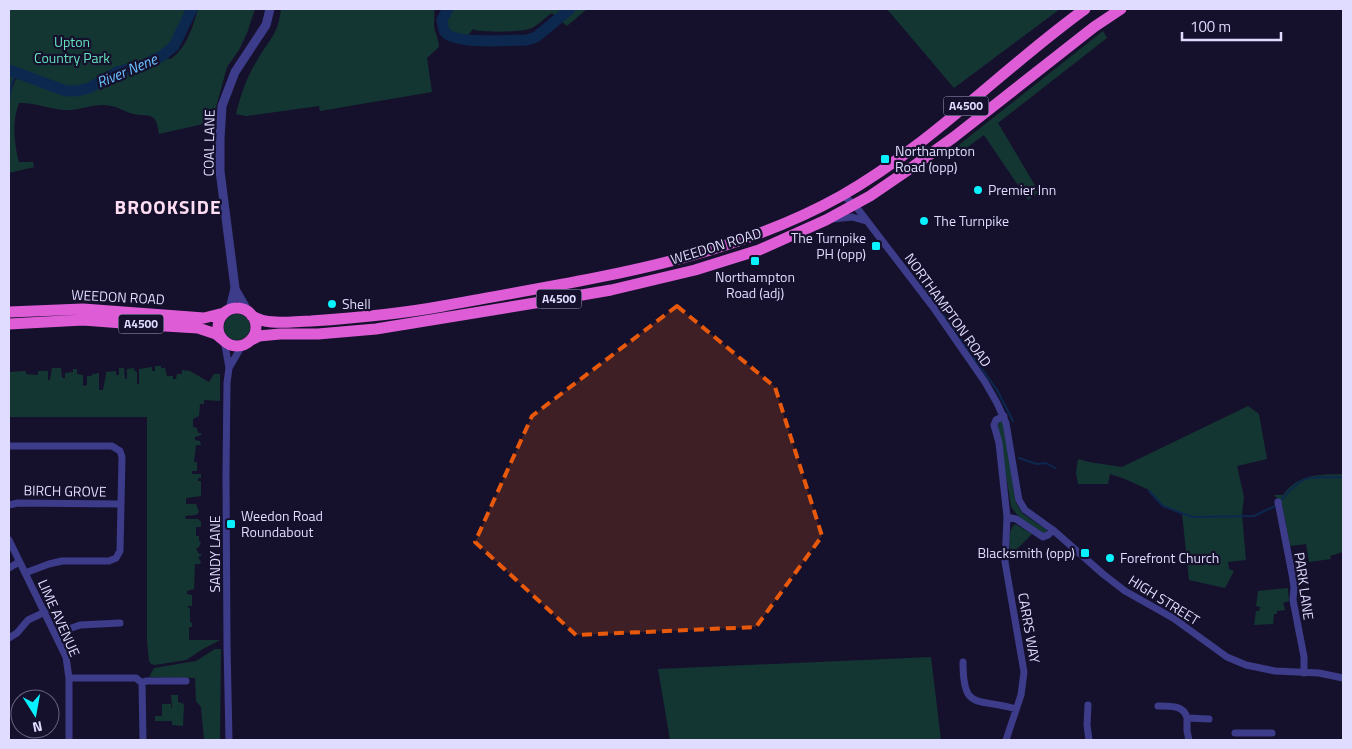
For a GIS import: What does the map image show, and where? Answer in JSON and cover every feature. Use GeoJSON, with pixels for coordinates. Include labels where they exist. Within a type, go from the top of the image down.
{"type":"FeatureCollection","features":[{"type":"Feature","properties":{"kind":"highway","name":"WEEDON ROAD"},"geometry":{"type":"LineString","coordinates":[[249,313],[264,321],[274,322],[363,317],[421,310],[580,281],[680,260],[724,247],[785,224],[842,195],[897,160],[1085,9]]}},
{"type":"Feature","properties":{"kind":"highway","name":"WEEDON ROAD"},"geometry":{"type":"LineString","coordinates":[[248,342],[260,336],[376,329],[482,313],[611,290],[695,270],[740,256],[826,220],[870,196],[918,163],[1094,27],[1121,9]]}},
{"type":"Feature","properties":{"kind":"highway"},"geometry":{"type":"LineString","coordinates":[[238,308],[249,313],[256,328],[248,342],[232,345],[223,340],[218,327],[219,320],[227,311],[238,308]]}},
{"type":"Feature","properties":{"kind":"highway","name":"WEEDON ROAD"},"geometry":{"type":"LineString","coordinates":[[9,312],[83,309],[204,318],[227,311]]}},
{"type":"Feature","properties":{"kind":"highway","name":"WEEDON ROAD"},"geometry":{"type":"LineString","coordinates":[[9,324],[83,320],[159,325],[198,328],[216,334],[223,340]]}},
{"type":"Feature","properties":{"kind":"street","name":"COAL LANE"},"geometry":{"type":"LineString","coordinates":[[249,313],[235,288],[220,171],[222,106],[236,72],[266,25],[270,9]]}},
{"type":"Feature","properties":{"kind":"street","name":"NORTHAMPTON ROAD"},"geometry":{"type":"LineString","coordinates":[[842,195],[854,204],[943,321],[985,382],[1004,416]]}},
{"type":"Feature","properties":{"kind":"street"},"geometry":{"type":"LineString","coordinates":[[826,220],[846,217],[865,219],[870,196]]}},
{"type":"Feature","properties":{"kind":"street","name":"COAL LANE"},"geometry":{"type":"LineString","coordinates":[[227,311],[235,288]]}},
{"type":"Feature","properties":{"kind":"street"},"geometry":{"type":"LineString","coordinates":[[223,340],[229,368]]}},
{"type":"Feature","properties":{"kind":"street"},"geometry":{"type":"LineString","coordinates":[[229,368],[240,349],[248,342]]}},
{"type":"Feature","properties":{"kind":"street","name":"SANDY LANE"},"geometry":{"type":"LineString","coordinates":[[229,368],[227,384],[226,474],[226,645],[229,740]]}},
{"type":"Feature","properties":{"kind":"street","name":"CARRS WAY"},"geometry":{"type":"LineString","coordinates":[[1004,416],[996,420],[994,425],[999,443],[1007,517],[1004,554],[1024,672],[1021,695],[1006,740]]}},
{"type":"Feature","properties":{"kind":"street","name":"HIGH STREET"},"geometry":{"type":"LineString","coordinates":[[1004,416],[1020,500],[1025,510],[1053,530],[1125,591],[1173,618],[1227,657],[1255,668],[1275,672],[1319,673],[1343,677]]}},
{"type":"Feature","properties":{"kind":"street"},"geometry":{"type":"LineString","coordinates":[[9,446],[112,446],[120,451],[122,457],[120,551],[116,558],[109,561],[62,561],[25,573]]}},
{"type":"Feature","properties":{"kind":"street","name":"PARK LANE"},"geometry":{"type":"LineString","coordinates":[[1278,502],[1294,587],[1293,600],[1304,657],[1304,673]]}},
{"type":"Feature","properties":{"kind":"street","name":"BIRCH GROVE"},"geometry":{"type":"LineString","coordinates":[[9,504],[120,504]]}},
{"type":"Feature","properties":{"kind":"street"},"geometry":{"type":"LineString","coordinates":[[1007,517],[1016,519],[1044,537],[1053,530]]}},
{"type":"Feature","properties":{"kind":"street","name":"LIME AVENUE"},"geometry":{"type":"LineString","coordinates":[[9,540],[66,656],[69,678],[69,740]]}},
{"type":"Feature","properties":{"kind":"street"},"geometry":{"type":"LineString","coordinates":[[9,568],[19,562]]}},
{"type":"Feature","properties":{"kind":"street"},"geometry":{"type":"LineString","coordinates":[[9,638],[17,633],[28,620],[45,612]]}},
{"type":"Feature","properties":{"kind":"street"},"geometry":{"type":"LineString","coordinates":[[55,634],[80,624],[120,623]]}},
{"type":"Feature","properties":{"kind":"street"},"geometry":{"type":"LineString","coordinates":[[964,662],[964,684],[970,696],[980,702],[1016,709]]}},
{"type":"Feature","properties":{"kind":"street"},"geometry":{"type":"LineString","coordinates":[[69,678],[136,678],[142,683],[143,740]]}},
{"type":"Feature","properties":{"kind":"street"},"geometry":{"type":"LineString","coordinates":[[142,683],[146,681],[186,681]]}},
{"type":"Feature","properties":{"kind":"street"},"geometry":{"type":"LineString","coordinates":[[1088,705],[1088,740]]}},
{"type":"Feature","properties":{"kind":"street"},"geometry":{"type":"LineString","coordinates":[[1158,706],[1180,708],[1186,713],[1186,731],[1189,740]]}},
{"type":"Feature","properties":{"kind":"street"},"geometry":{"type":"LineString","coordinates":[[1187,718],[1209,719]]}},
{"type":"Feature","properties":{"kind":"street"},"geometry":{"type":"LineString","coordinates":[[1235,733],[1259,737],[1272,733]]}},
{"type":"Feature","properties":{"kind":"highlighted area"},"geometry":{"type":"Polygon","coordinates":[[[677,306],[775,387],[822,536],[756,627],[576,635],[475,542],[532,416],[677,306]]]}},
{"type":"Feature","properties":{"kind":"green space","name":"Upton Country Park"},"geometry":{"type":"Polygon","coordinates":[[[9,9],[188,9],[175,44],[159,57],[117,72],[87,88],[74,91],[56,88],[17,74],[12,83],[9,101],[9,9]]]}},
{"type":"Feature","properties":{"kind":"green space"},"geometry":{"type":"Polygon","coordinates":[[[198,9],[255,9],[239,50],[227,67],[212,122],[159,134],[156,122],[151,116],[133,114],[105,105],[65,110],[19,103],[14,131],[18,159],[19,162],[33,162],[34,167],[9,173],[8,113],[9,100],[16,79],[18,78],[68,94],[80,93],[120,74],[153,65],[164,58],[170,59],[185,44],[198,9]]]}},
{"type":"Feature","properties":{"kind":"green space"},"geometry":{"type":"Polygon","coordinates":[[[281,9],[434,9],[434,26],[439,47],[427,58],[432,92],[320,111],[319,106],[246,116],[236,114],[242,92],[254,65],[276,31],[281,9]]]}},
{"type":"Feature","properties":{"kind":"green space"},"geometry":{"type":"Polygon","coordinates":[[[448,9],[587,9],[567,26],[552,13],[529,29],[500,32],[473,29],[464,40],[455,38],[446,32],[442,20],[448,9]]]}},
{"type":"Feature","properties":{"kind":"green space"},"geometry":{"type":"Polygon","coordinates":[[[887,9],[1060,9],[954,88],[887,9]]]}},
{"type":"Feature","properties":{"kind":"green space"},"geometry":{"type":"Polygon","coordinates":[[[1103,31],[1107,38],[998,123],[1039,192],[1028,200],[984,135],[950,160],[946,155],[1103,31]]]}},
{"type":"Feature","properties":{"kind":"green space"},"geometry":{"type":"Polygon","coordinates":[[[237,314],[246,318],[250,327],[246,336],[237,340],[228,336],[224,327],[228,318],[237,314]]]}},
{"type":"Feature","properties":{"kind":"green space"},"geometry":{"type":"Polygon","coordinates":[[[155,366],[165,368],[167,376],[173,376],[173,379],[176,379],[177,374],[182,374],[182,370],[190,371],[209,382],[214,374],[220,374],[220,401],[204,400],[204,404],[200,404],[199,416],[193,419],[193,427],[197,428],[198,433],[201,433],[201,435],[195,437],[195,440],[200,441],[201,445],[196,445],[194,462],[197,462],[197,471],[192,471],[192,474],[201,474],[201,478],[198,478],[198,481],[201,481],[201,496],[186,498],[186,504],[196,504],[199,512],[196,515],[185,516],[186,519],[198,519],[201,522],[201,527],[196,527],[196,536],[199,536],[199,541],[201,542],[196,549],[201,554],[198,557],[201,562],[200,564],[195,564],[194,589],[187,591],[187,594],[192,595],[192,606],[187,606],[190,609],[190,622],[192,623],[192,627],[189,627],[189,640],[220,640],[186,660],[155,665],[149,661],[147,640],[147,417],[9,417],[9,372],[26,371],[26,374],[38,375],[38,371],[48,371],[48,380],[50,380],[52,368],[61,368],[62,378],[65,378],[65,373],[73,372],[73,369],[77,369],[77,374],[83,375],[83,386],[87,385],[87,376],[99,373],[99,390],[103,390],[106,372],[116,371],[116,375],[119,375],[119,368],[124,368],[125,379],[127,379],[127,369],[134,368],[137,372],[137,384],[139,384],[139,369],[152,367],[152,371],[155,371],[155,366]]]}},
{"type":"Feature","properties":{"kind":"green space"},"geometry":{"type":"Polygon","coordinates":[[[1248,406],[1259,414],[1267,459],[1237,466],[1244,497],[1242,514],[1246,560],[1228,562],[1229,569],[1234,571],[1225,588],[1189,580],[1182,513],[1163,505],[1149,490],[1110,474],[1108,484],[1078,484],[1076,473],[1078,459],[1122,467],[1248,406]]]}},
{"type":"Feature","properties":{"kind":"green space"},"geometry":{"type":"Polygon","coordinates":[[[1000,421],[1003,423],[1016,503],[1023,514],[1047,530],[1045,535],[1022,519],[1011,506],[998,425],[1000,421]]]}},
{"type":"Feature","properties":{"kind":"green space"},"geometry":{"type":"Polygon","coordinates":[[[1343,474],[1343,552],[1330,556],[1331,559],[1309,562],[1306,544],[1290,546],[1282,504],[1274,495],[1283,495],[1289,488],[1303,479],[1343,474]]]}},
{"type":"Feature","properties":{"kind":"green space"},"geometry":{"type":"Polygon","coordinates":[[[1015,524],[1032,534],[1011,555],[1010,534],[1015,524]]]}},
{"type":"Feature","properties":{"kind":"green space"},"geometry":{"type":"Polygon","coordinates":[[[1288,588],[1289,601],[1283,603],[1285,610],[1277,611],[1277,614],[1274,614],[1273,624],[1254,625],[1256,611],[1259,611],[1260,607],[1256,606],[1258,591],[1288,588]]]}},
{"type":"Feature","properties":{"kind":"green space"},"geometry":{"type":"Polygon","coordinates":[[[215,649],[221,649],[220,740],[204,740],[201,707],[196,701],[195,678],[149,677],[154,668],[196,661],[215,649]]]}},
{"type":"Feature","properties":{"kind":"green space"},"geometry":{"type":"Polygon","coordinates":[[[931,657],[941,740],[670,740],[658,669],[931,657]]]}},
{"type":"Feature","properties":{"kind":"green space"},"geometry":{"type":"Polygon","coordinates":[[[171,695],[178,695],[178,702],[184,704],[183,726],[172,725],[172,721],[155,721],[155,716],[162,716],[162,704],[171,704],[172,708],[171,695]]]}},
{"type":"Feature","properties":{"kind":"waterway","name":"River Nene"},"geometry":{"type":"LineString","coordinates":[[9,70],[66,91],[89,88],[117,72],[143,65],[162,56],[174,46],[192,9]]}},
{"type":"Feature","properties":{"kind":"waterway","name":"River Nene"},"geometry":{"type":"LineString","coordinates":[[448,9],[442,20],[444,31],[450,36],[459,39],[496,41],[527,40],[536,37],[570,9]]}},
{"type":"Feature","properties":{"kind":"waterway"},"geometry":{"type":"LineString","coordinates":[[9,101],[12,83],[16,74]]}},
{"type":"Feature","properties":{"kind":"waterway"},"geometry":{"type":"LineString","coordinates":[[922,285],[997,390],[1013,421]]}},
{"type":"Feature","properties":{"kind":"waterway"},"geometry":{"type":"LineString","coordinates":[[1019,458],[1037,464],[1046,463],[1055,468]]}},
{"type":"Feature","properties":{"kind":"waterway"},"geometry":{"type":"LineString","coordinates":[[1282,499],[1303,480],[1315,477],[1343,477]]}},
{"type":"Feature","properties":{"kind":"waterway"},"geometry":{"type":"LineString","coordinates":[[1149,491],[1163,506],[1192,517],[1254,516],[1275,506]]}},
{"type":"Feature","properties":{"kind":"place","name":"Northampton Road (opp)"},"geometry":{"type":"Point","coordinates":[885,159]}},
{"type":"Feature","properties":{"kind":"place","name":"Premier Inn"},"geometry":{"type":"Point","coordinates":[978,190]}},
{"type":"Feature","properties":{"kind":"place","name":"The Turnpike"},"geometry":{"type":"Point","coordinates":[924,221]}},
{"type":"Feature","properties":{"kind":"place","name":"The Turnpike PH (opp)"},"geometry":{"type":"Point","coordinates":[876,246]}},
{"type":"Feature","properties":{"kind":"place","name":"Northampton Road (adj)"},"geometry":{"type":"Point","coordinates":[755,261]}},
{"type":"Feature","properties":{"kind":"place","name":"Shell"},"geometry":{"type":"Point","coordinates":[332,304]}},
{"type":"Feature","properties":{"kind":"place","name":"Weedon Road Roundabout"},"geometry":{"type":"Point","coordinates":[231,524]}},
{"type":"Feature","properties":{"kind":"place","name":"Blacksmith (opp)"},"geometry":{"type":"Point","coordinates":[1085,553]}},
{"type":"Feature","properties":{"kind":"place","name":"Forefront Church"},"geometry":{"type":"Point","coordinates":[1110,558]}},
{"type":"Feature","properties":{"kind":"district","name":"BROOKSIDE"},"geometry":{"type":"Point","coordinates":[168,207]}}]}
